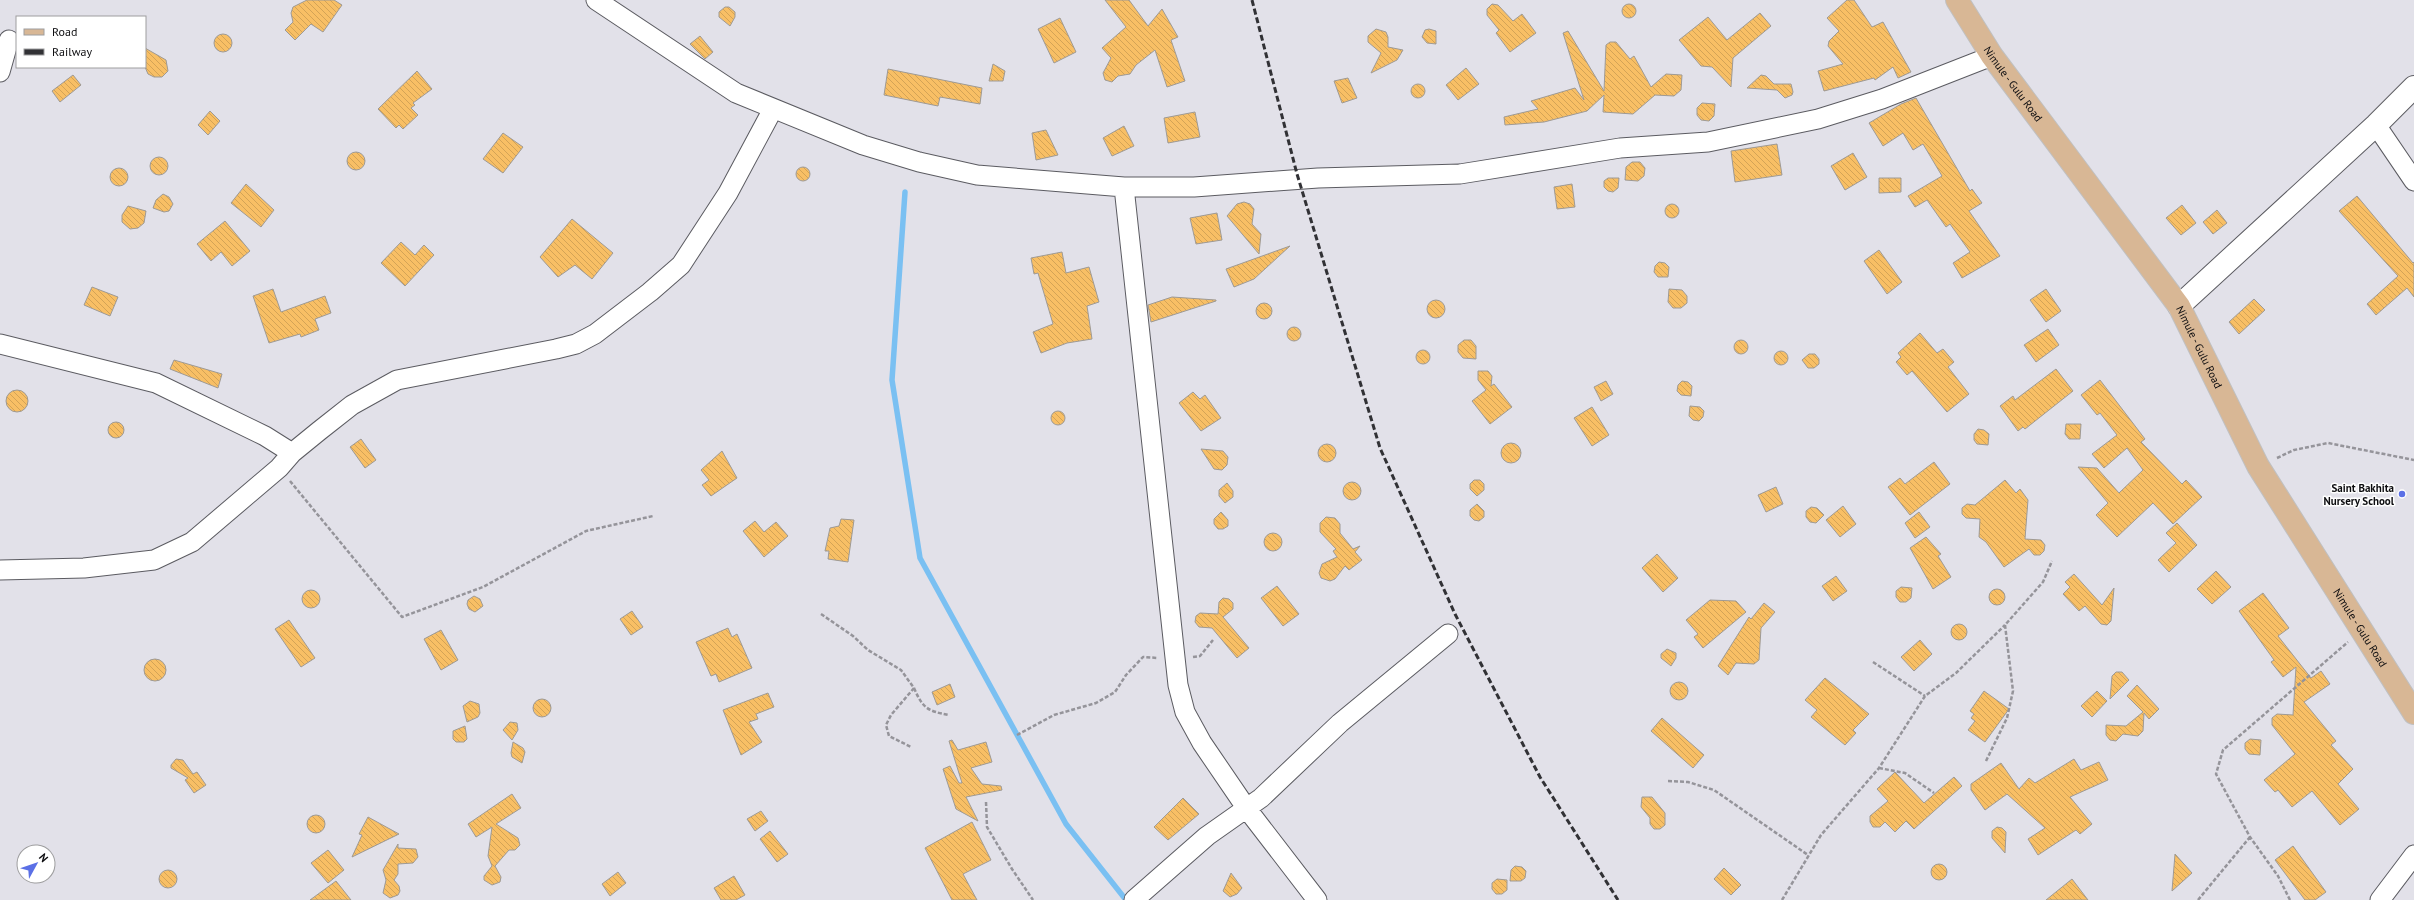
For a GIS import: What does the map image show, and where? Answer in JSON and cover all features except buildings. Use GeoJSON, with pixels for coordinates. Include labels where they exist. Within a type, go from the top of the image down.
{"type":"FeatureCollection","features":[{"type":"Feature","properties":{"kind":"main road","name":"Nimule - Gulu Road"},"geometry":{"type":"LineString","coordinates":[[1957,0],[1992,56],[2179,306],[2258,466],[2414,713]]}},
{"type":"Feature","properties":{"kind":"street"},"geometry":{"type":"LineString","coordinates":[[596,0],[736,93],[863,144],[919,162],[977,175],[1124,187],[1194,187],[1318,178],[1460,174],[1620,148],[1708,142],[1818,119],[1889,96],[1992,56]]}},
{"type":"Feature","properties":{"kind":"street"},"geometry":{"type":"LineString","coordinates":[[0,72],[9,40]]}},
{"type":"Feature","properties":{"kind":"street"},"geometry":{"type":"LineString","coordinates":[[2179,306],[2376,126],[2414,88]]}},
{"type":"Feature","properties":{"kind":"street"},"geometry":{"type":"LineString","coordinates":[[0,570],[84,568],[154,560],[192,542],[279,468],[292,453],[352,405],[397,380],[556,349],[576,344],[595,334],[650,292],[681,265],[728,193],[773,109]]}},
{"type":"Feature","properties":{"kind":"street"},"geometry":{"type":"LineString","coordinates":[[2376,126],[2414,181]]}},
{"type":"Feature","properties":{"kind":"street"},"geometry":{"type":"LineString","coordinates":[[1124,187],[1174,658],[1178,684],[1185,712],[1202,744],[1247,809],[1317,900]]}},
{"type":"Feature","properties":{"kind":"street"},"geometry":{"type":"LineString","coordinates":[[0,344],[156,383],[265,436],[292,453]]}},
{"type":"Feature","properties":{"kind":"street"},"geometry":{"type":"LineString","coordinates":[[1134,900],[1207,836],[1247,809],[1340,723],[1448,634]]}},
{"type":"Feature","properties":{"kind":"street"},"geometry":{"type":"LineString","coordinates":[[2380,900],[2414,855]]}},
{"type":"Feature","properties":{"kind":"path"},"geometry":{"type":"LineString","coordinates":[[2258,466],[2294,450],[2328,443],[2414,460]]}},
{"type":"Feature","properties":{"kind":"path"},"geometry":{"type":"LineString","coordinates":[[279,468],[402,616],[483,587],[586,531],[653,516]]}},
{"type":"Feature","properties":{"kind":"path"},"geometry":{"type":"LineString","coordinates":[[1782,900],[1808,855],[1822,835],[1880,768],[1925,696],[1956,674],[2005,625],[2043,582],[2052,561]]}},
{"type":"Feature","properties":{"kind":"path"},"geometry":{"type":"LineString","coordinates":[[821,614],[853,636],[868,650],[901,670],[914,688],[919,700],[930,712],[949,715]]}},
{"type":"Feature","properties":{"kind":"path"},"geometry":{"type":"LineString","coordinates":[[1986,761],[2007,718],[2013,691],[2005,625]]}},
{"type":"Feature","properties":{"kind":"path"},"geometry":{"type":"LineString","coordinates":[[2290,900],[2278,876],[2250,837],[2216,774],[2223,750],[2362,630]]}},
{"type":"Feature","properties":{"kind":"path"},"geometry":{"type":"LineString","coordinates":[[1017,735],[1054,715],[1096,703],[1115,692],[1126,675],[1143,657],[1174,658],[1200,656],[1213,640]]}},
{"type":"Feature","properties":{"kind":"path"},"geometry":{"type":"LineString","coordinates":[[1873,662],[1925,696]]}},
{"type":"Feature","properties":{"kind":"path"},"geometry":{"type":"LineString","coordinates":[[910,747],[889,736],[886,725],[891,715],[914,688]]}},
{"type":"Feature","properties":{"kind":"path"},"geometry":{"type":"LineString","coordinates":[[1880,768],[1905,772],[1934,793]]}},
{"type":"Feature","properties":{"kind":"path"},"geometry":{"type":"LineString","coordinates":[[1668,781],[1688,782],[1714,790],[1808,855]]}},
{"type":"Feature","properties":{"kind":"path"},"geometry":{"type":"LineString","coordinates":[[986,802],[987,827],[1012,869],[1033,900]]}},
{"type":"Feature","properties":{"kind":"path"},"geometry":{"type":"LineString","coordinates":[[2198,900],[2250,837]]}},
{"type":"Feature","properties":{"kind":"waterway"},"geometry":{"type":"LineString","coordinates":[[905,192],[892,380],[920,558],[1066,824],[1126,900]]}},
{"type":"Feature","properties":{"kind":"railway"},"geometry":{"type":"LineString","coordinates":[[1252,0],[1297,174],[1380,448],[1455,614],[1540,777],[1618,900]]}},
{"type":"Feature","properties":{"kind":"place","name":"Saint Bakhita Nursery School"},"geometry":{"type":"Point","coordinates":[2402,494]}}]}
